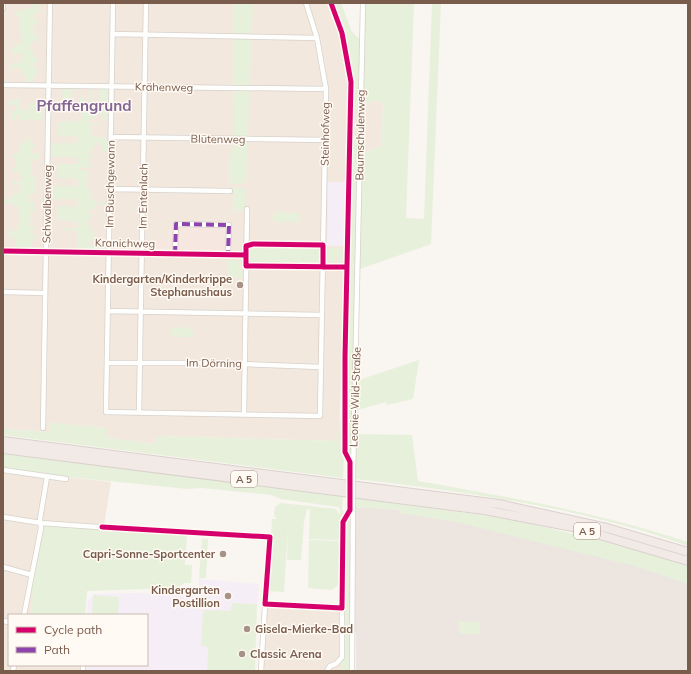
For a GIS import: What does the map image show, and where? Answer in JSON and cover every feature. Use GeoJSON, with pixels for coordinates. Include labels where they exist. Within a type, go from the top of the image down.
{"type":"FeatureCollection","features":[{"type":"Feature","properties":{"kind":"highway","name":"A 5"},"geometry":{"type":"LineString","coordinates":[[3,441],[485,502],[575,520],[688,552]]}},
{"type":"Feature","properties":{"kind":"highway","name":"A 5"},"geometry":{"type":"LineString","coordinates":[[3,449],[484,510],[573,527],[688,561]]}},
{"type":"Feature","properties":{"kind":"street"},"geometry":{"type":"LineString","coordinates":[[3,3],[3,8]]}},
{"type":"Feature","properties":{"kind":"street","name":"Schwalbenweg"},"geometry":{"type":"LineString","coordinates":[[44,428],[50,3]]}},
{"type":"Feature","properties":{"kind":"street","name":"Im Buschgewann"},"geometry":{"type":"LineString","coordinates":[[113,3],[106,412],[139,412]]}},
{"type":"Feature","properties":{"kind":"street","name":"Im Entenlach"},"geometry":{"type":"LineString","coordinates":[[139,412],[146,3]]}},
{"type":"Feature","properties":{"kind":"street","name":"Steinhofweg"},"geometry":{"type":"LineString","coordinates":[[244,414],[320,416],[326,89],[317,38],[306,3]]}},
{"type":"Feature","properties":{"kind":"street","name":"Baumschulenweg"},"geometry":{"type":"LineString","coordinates":[[358,266],[359,125],[363,3]]}},
{"type":"Feature","properties":{"kind":"street"},"geometry":{"type":"LineString","coordinates":[[113,34],[317,38]]}},
{"type":"Feature","properties":{"kind":"street","name":"Krähenweg"},"geometry":{"type":"LineString","coordinates":[[3,85],[49,84],[326,89]]}},
{"type":"Feature","properties":{"kind":"street","name":"Blütenweg"},"geometry":{"type":"LineString","coordinates":[[111,137],[326,140]]}},
{"type":"Feature","properties":{"kind":"street"},"geometry":{"type":"LineString","coordinates":[[110,189],[230,191]]}},
{"type":"Feature","properties":{"kind":"street"},"geometry":{"type":"LineString","coordinates":[[139,412],[244,414],[247,209]]}},
{"type":"Feature","properties":{"kind":"street"},"geometry":{"type":"LineString","coordinates":[[175,254],[176,224],[229,225],[228,254]]}},
{"type":"Feature","properties":{"kind":"street"},"geometry":{"type":"LineString","coordinates":[[246,246],[254,244],[323,245]]}},
{"type":"Feature","properties":{"kind":"street","name":"Kranichweg"},"geometry":{"type":"LineString","coordinates":[[3,251],[246,255]]}},
{"type":"Feature","properties":{"kind":"street"},"geometry":{"type":"LineString","coordinates":[[246,266],[323,267]]}},
{"type":"Feature","properties":{"kind":"street","name":"Leonie-Wild-Straße"},"geometry":{"type":"LineString","coordinates":[[352,671],[352,501],[358,266]]}},
{"type":"Feature","properties":{"kind":"street"},"geometry":{"type":"LineString","coordinates":[[3,292],[45,293]]}},
{"type":"Feature","properties":{"kind":"street"},"geometry":{"type":"LineString","coordinates":[[108,312],[322,315]]}},
{"type":"Feature","properties":{"kind":"street","name":"Im Dörning"},"geometry":{"type":"LineString","coordinates":[[107,363],[140,362],[321,367]]}},
{"type":"Feature","properties":{"kind":"street"},"geometry":{"type":"LineString","coordinates":[[3,470],[66,479]]}},
{"type":"Feature","properties":{"kind":"street"},"geometry":{"type":"LineString","coordinates":[[24,614],[41,523],[47,477]]}},
{"type":"Feature","properties":{"kind":"street"},"geometry":{"type":"LineString","coordinates":[[3,517],[41,523],[154,531]]}},
{"type":"Feature","properties":{"kind":"street"},"geometry":{"type":"LineString","coordinates":[[3,567],[32,575]]}},
{"type":"Feature","properties":{"kind":"street"},"geometry":{"type":"LineString","coordinates":[[261,671],[267,573]]}},
{"type":"Feature","properties":{"kind":"street"},"geometry":{"type":"LineString","coordinates":[[265,604],[342,608],[342,657],[336,664],[330,666],[327,671]]}},
{"type":"Feature","properties":{"kind":"shaded area"},"geometry":{"type":"Polygon","coordinates":[[[3,3],[327,3],[339,34],[349,95],[363,103],[377,101],[383,104],[381,146],[362,154],[348,153],[339,441],[157,436],[156,444],[106,438],[106,428],[50,423],[49,432],[3,429],[3,3]]]}},
{"type":"Feature","properties":{"kind":"shaded area"},"geometry":{"type":"Polygon","coordinates":[[[328,182],[348,182],[347,246],[327,246],[328,182]]]}},
{"type":"Feature","properties":{"kind":"shaded area"},"geometry":{"type":"Polygon","coordinates":[[[169,226],[228,227],[227,252],[144,250],[144,240],[169,240],[169,226]]]}},
{"type":"Feature","properties":{"kind":"shaded area"},"geometry":{"type":"Polygon","coordinates":[[[3,467],[49,475],[111,482],[104,525],[33,596],[31,614],[8,614],[8,666],[84,666],[84,671],[3,671],[3,467]]]}},
{"type":"Feature","properties":{"kind":"shaded area"},"geometry":{"type":"Polygon","coordinates":[[[355,507],[400,510],[688,570],[688,671],[356,671],[356,632],[353,631],[355,507]]]}},
{"type":"Feature","properties":{"kind":"shaded area"},"geometry":{"type":"Polygon","coordinates":[[[199,579],[259,584],[257,604],[232,603],[232,611],[201,646],[208,647],[207,671],[84,671],[84,666],[148,666],[148,614],[87,614],[88,601],[94,594],[184,592],[185,586],[199,587],[199,579]]]}},
{"type":"Feature","properties":{"kind":"shaded area"},"geometry":{"type":"Polygon","coordinates":[[[267,601],[344,606],[342,661],[340,671],[258,671],[267,601]]]}},
{"type":"Feature","properties":{"kind":"green space"},"geometry":{"type":"Polygon","coordinates":[[[233,3],[253,3],[246,183],[229,184],[229,161],[234,142],[233,3]]]}},
{"type":"Feature","properties":{"kind":"green space"},"geometry":{"type":"Polygon","coordinates":[[[332,3],[341,3],[352,32],[360,39],[358,100],[354,122],[358,154],[355,265],[353,266],[355,269],[353,417],[349,420],[353,431],[352,453],[347,454],[352,79],[343,33],[332,3]]]}},
{"type":"Feature","properties":{"kind":"green space"},"geometry":{"type":"Polygon","coordinates":[[[364,3],[414,3],[406,218],[424,219],[432,3],[441,3],[431,244],[360,269],[362,154],[381,146],[383,104],[377,101],[363,103],[364,3]]]}},
{"type":"Feature","properties":{"kind":"green space"},"geometry":{"type":"Polygon","coordinates":[[[33,4],[39,4],[39,13],[33,14],[34,18],[37,19],[37,24],[34,25],[34,34],[38,34],[38,41],[32,41],[32,47],[29,47],[29,50],[33,51],[33,57],[38,57],[38,61],[34,63],[34,67],[37,67],[37,75],[34,76],[33,82],[26,82],[26,74],[21,74],[21,68],[14,68],[13,71],[10,71],[12,63],[19,63],[19,59],[24,58],[24,54],[12,54],[12,48],[25,41],[22,41],[22,33],[19,32],[20,16],[16,15],[16,12],[22,12],[24,8],[32,9],[33,4]]]}},
{"type":"Feature","properties":{"kind":"green space"},"geometry":{"type":"Polygon","coordinates":[[[62,87],[78,88],[78,90],[72,90],[71,102],[80,102],[80,97],[84,97],[84,100],[87,100],[87,105],[90,105],[90,88],[92,88],[93,104],[99,104],[98,87],[109,88],[109,121],[103,121],[103,115],[96,115],[95,119],[89,119],[88,123],[98,123],[98,125],[90,125],[93,137],[109,138],[109,151],[102,151],[102,142],[97,142],[97,145],[93,145],[93,150],[89,151],[89,154],[93,154],[92,157],[89,157],[91,168],[79,167],[80,170],[89,171],[88,183],[86,183],[86,187],[90,187],[91,199],[96,200],[96,202],[108,203],[108,205],[96,204],[96,209],[90,209],[90,211],[87,211],[87,213],[91,213],[91,219],[88,219],[88,224],[91,228],[91,232],[94,232],[94,241],[90,241],[90,245],[96,246],[96,249],[78,249],[78,231],[64,230],[64,228],[77,228],[77,221],[57,220],[57,206],[77,207],[77,199],[52,199],[52,186],[77,186],[77,179],[58,178],[58,164],[78,164],[78,157],[50,157],[50,143],[78,143],[78,136],[58,136],[58,122],[81,121],[81,112],[63,112],[62,87]]]}},
{"type":"Feature","properties":{"kind":"green space"},"geometry":{"type":"Polygon","coordinates":[[[15,98],[20,98],[20,108],[29,110],[30,103],[44,104],[44,120],[25,119],[24,121],[20,121],[18,115],[15,115],[15,121],[13,121],[12,118],[10,118],[11,111],[15,111],[15,105],[10,105],[10,100],[15,100],[15,98]]]}},
{"type":"Feature","properties":{"kind":"green space"},"geometry":{"type":"Polygon","coordinates":[[[29,137],[32,138],[32,143],[36,144],[36,148],[32,148],[32,153],[39,153],[38,160],[32,160],[32,176],[35,177],[35,193],[30,193],[30,202],[35,202],[34,212],[31,212],[30,226],[34,226],[34,231],[29,231],[28,233],[35,234],[34,241],[32,241],[30,248],[16,248],[16,237],[10,237],[10,231],[17,231],[20,220],[18,209],[19,206],[3,203],[3,198],[9,200],[10,196],[13,196],[14,193],[20,193],[21,185],[12,185],[12,181],[20,182],[23,176],[19,176],[19,172],[12,171],[12,168],[15,168],[15,157],[11,157],[11,154],[18,154],[21,142],[28,142],[29,137]]]}},
{"type":"Feature","properties":{"kind":"green space"},"geometry":{"type":"Polygon","coordinates":[[[234,188],[245,188],[245,211],[233,211],[234,188]]]}},
{"type":"Feature","properties":{"kind":"green space"},"geometry":{"type":"Polygon","coordinates":[[[273,212],[300,213],[300,222],[273,222],[273,212]]]}},
{"type":"Feature","properties":{"kind":"green space"},"geometry":{"type":"Polygon","coordinates":[[[256,246],[317,247],[321,253],[321,259],[315,265],[254,264],[250,262],[249,250],[256,246]]]}},
{"type":"Feature","properties":{"kind":"green space"},"geometry":{"type":"Polygon","coordinates":[[[327,248],[343,249],[343,261],[338,262],[337,256],[335,256],[335,262],[326,263],[327,248]]]}},
{"type":"Feature","properties":{"kind":"green space"},"geometry":{"type":"Polygon","coordinates":[[[228,260],[237,260],[241,263],[243,278],[227,278],[228,260]]]}},
{"type":"Feature","properties":{"kind":"green space"},"geometry":{"type":"Polygon","coordinates":[[[186,327],[194,332],[193,337],[173,337],[170,331],[174,328],[186,327]]]}},
{"type":"Feature","properties":{"kind":"green space"},"geometry":{"type":"Polygon","coordinates":[[[419,360],[413,399],[387,405],[386,402],[357,410],[358,383],[362,379],[419,360]]]}},
{"type":"Feature","properties":{"kind":"green space"},"geometry":{"type":"Polygon","coordinates":[[[340,420],[345,421],[343,478],[3,435],[3,429],[49,432],[50,423],[106,428],[107,438],[156,444],[157,436],[338,441],[340,420]]]}},
{"type":"Feature","properties":{"kind":"green space"},"geometry":{"type":"Polygon","coordinates":[[[356,434],[412,435],[418,481],[520,500],[622,522],[688,542],[688,546],[648,532],[565,511],[440,489],[356,479],[356,434]]]}},
{"type":"Feature","properties":{"kind":"green space"},"geometry":{"type":"Polygon","coordinates":[[[3,454],[343,496],[342,509],[346,517],[350,513],[350,671],[340,671],[342,661],[344,606],[338,605],[338,585],[332,590],[308,588],[309,540],[340,540],[309,539],[310,509],[307,509],[304,522],[301,560],[287,560],[288,527],[284,592],[268,591],[272,519],[277,519],[274,515],[275,507],[281,503],[336,509],[340,515],[340,510],[338,507],[281,499],[271,495],[201,488],[188,489],[49,475],[3,467],[3,454]]]}},
{"type":"Feature","properties":{"kind":"green space"},"geometry":{"type":"Polygon","coordinates":[[[355,498],[510,519],[613,543],[688,566],[688,584],[634,566],[456,522],[400,513],[400,510],[355,507],[355,498]]]}},
{"type":"Feature","properties":{"kind":"green space"},"geometry":{"type":"Polygon","coordinates":[[[42,525],[130,527],[187,531],[185,565],[192,565],[191,583],[184,583],[177,588],[87,591],[85,614],[31,614],[33,596],[31,592],[42,525]]]}},
{"type":"Feature","properties":{"kind":"green space"},"geometry":{"type":"Polygon","coordinates":[[[202,539],[208,539],[206,578],[199,578],[202,539]]]}},
{"type":"Feature","properties":{"kind":"green space"},"geometry":{"type":"Polygon","coordinates":[[[93,595],[119,597],[118,614],[92,614],[93,595]]]}},
{"type":"Feature","properties":{"kind":"green space"},"geometry":{"type":"Polygon","coordinates":[[[232,603],[257,604],[255,671],[207,671],[208,647],[201,646],[203,610],[231,611],[232,603]]]}},
{"type":"Feature","properties":{"kind":"green space"},"geometry":{"type":"Polygon","coordinates":[[[459,621],[480,622],[480,634],[459,634],[459,621]]]}},
{"type":"Feature","properties":{"kind":"marked path"},"geometry":{"type":"LineString","coordinates":[[175,254],[176,224],[229,225],[228,254]]}},
{"type":"Feature","properties":{"kind":"cycle path"},"geometry":{"type":"LineString","coordinates":[[102,527],[270,537],[265,604],[342,608],[343,522],[350,510],[350,462],[345,452],[345,357],[351,82],[342,33],[331,3]]}},
{"type":"Feature","properties":{"kind":"cycle path"},"geometry":{"type":"LineString","coordinates":[[323,267],[323,245],[253,244],[246,246],[246,266],[347,267]]}},
{"type":"Feature","properties":{"kind":"cycle path"},"geometry":{"type":"LineString","coordinates":[[3,251],[246,255]]}},
{"type":"Feature","properties":{"kind":"place","name":"Kindergarten/Kinderkrippe Stephanushaus"},"geometry":{"type":"Point","coordinates":[240,285]}},
{"type":"Feature","properties":{"kind":"place","name":"Capri-Sonne-Sportcenter"},"geometry":{"type":"Point","coordinates":[223,554]}},
{"type":"Feature","properties":{"kind":"place","name":"Kindergarten Postillion"},"geometry":{"type":"Point","coordinates":[228,596]}},
{"type":"Feature","properties":{"kind":"place","name":"Gisela-Mierke-Bad"},"geometry":{"type":"Point","coordinates":[247,629]}},
{"type":"Feature","properties":{"kind":"place","name":"Classic Arena"},"geometry":{"type":"Point","coordinates":[242,654]}},
{"type":"Feature","properties":{"kind":"district","name":"Pfaffengrund"},"geometry":{"type":"Point","coordinates":[84,106]}}]}
